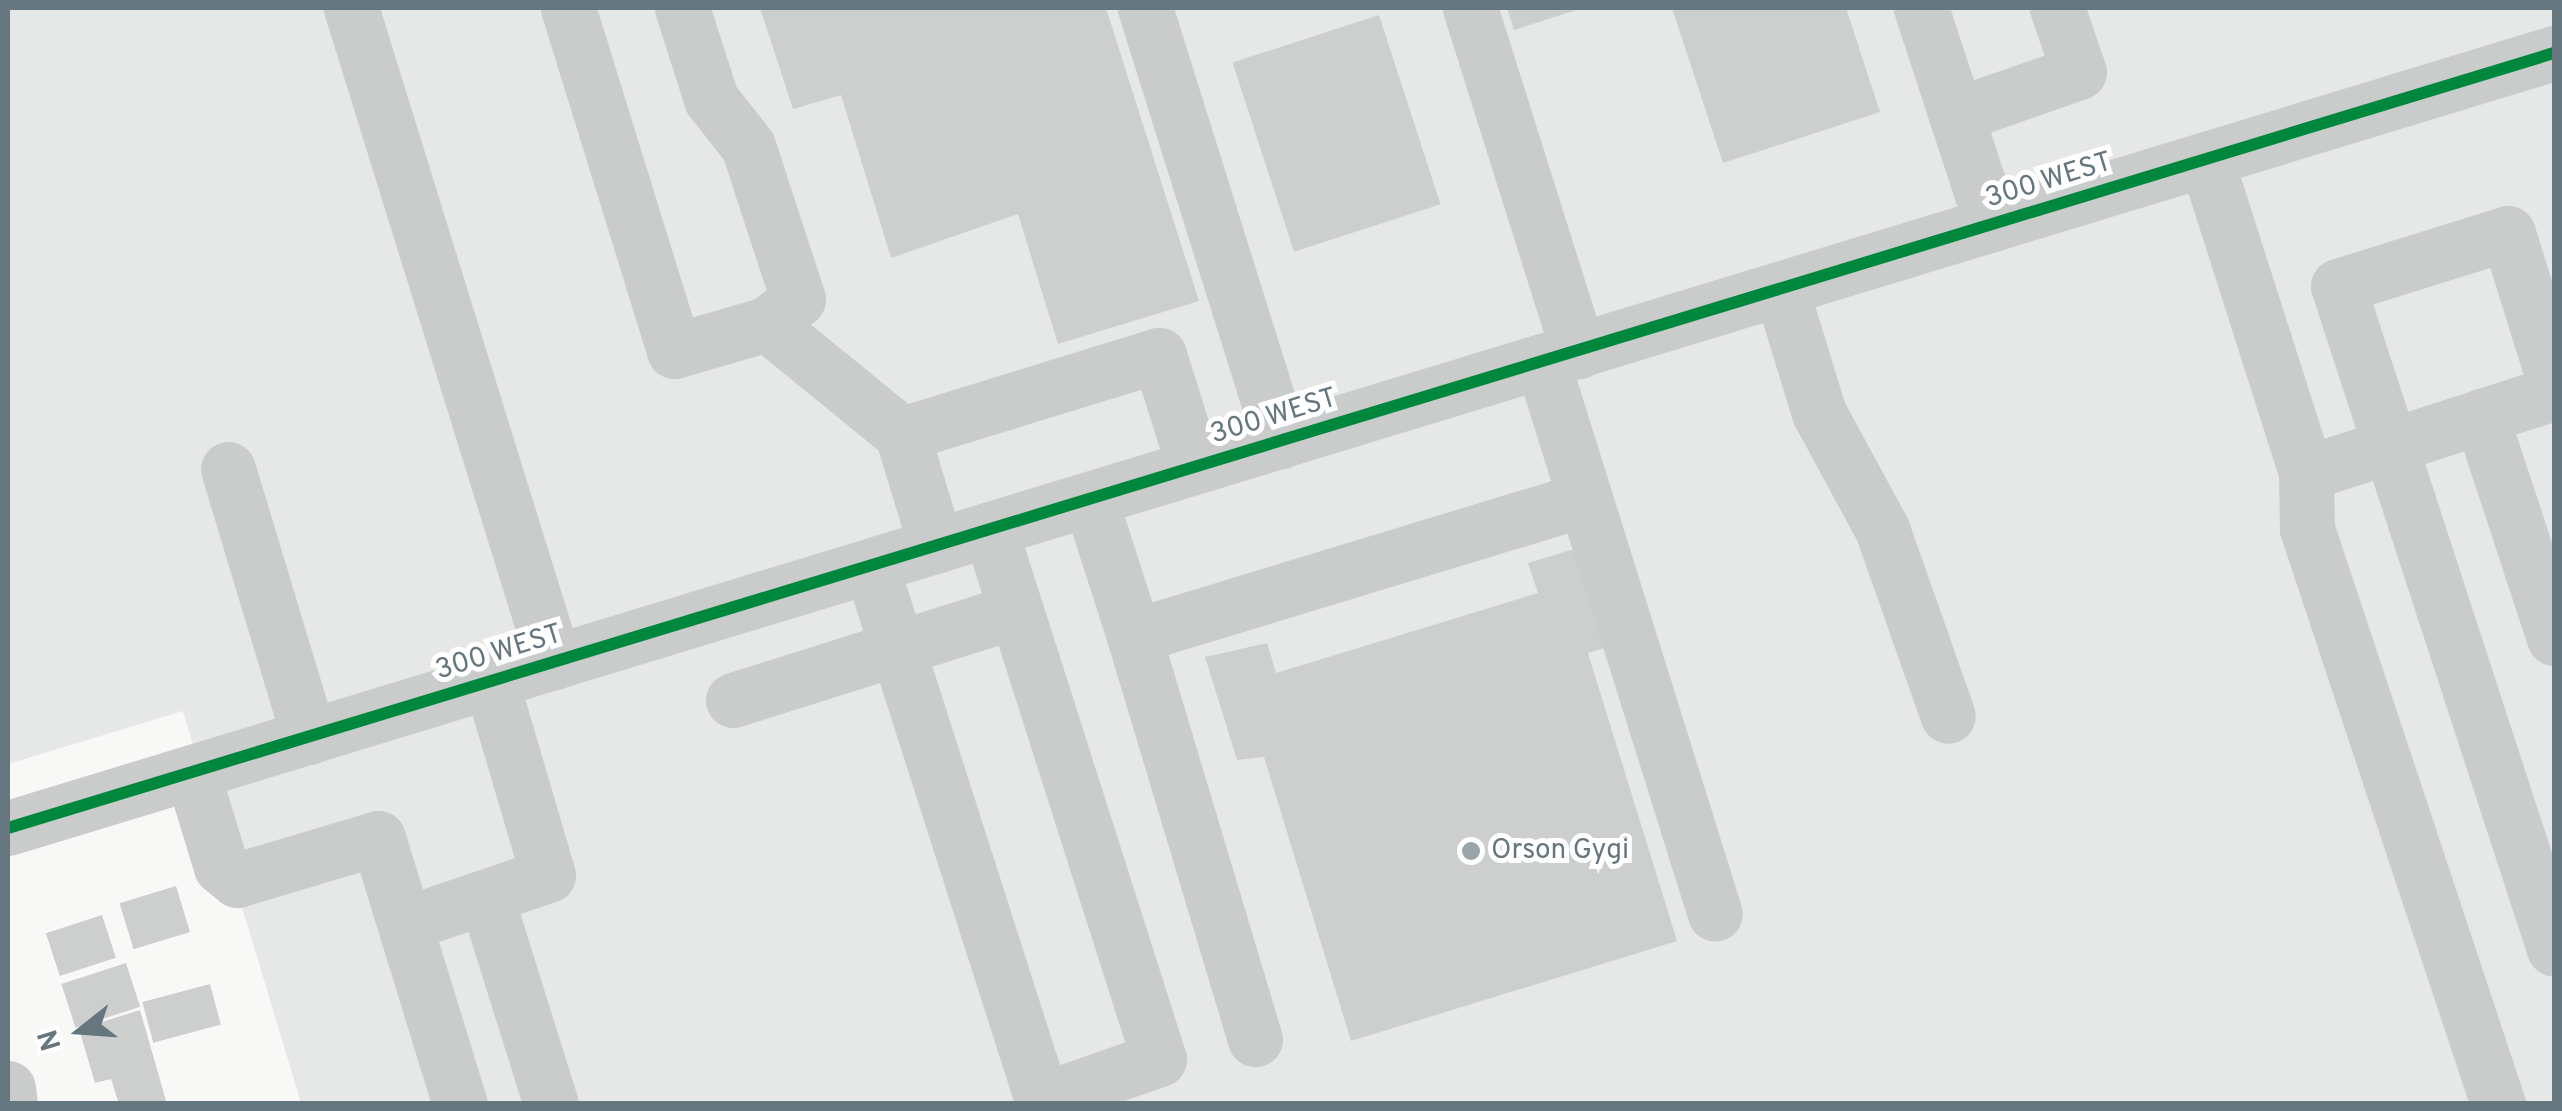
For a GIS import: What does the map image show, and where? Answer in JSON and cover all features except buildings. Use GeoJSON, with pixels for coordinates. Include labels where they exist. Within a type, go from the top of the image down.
{"type":"FeatureCollection","features":[{"type":"Feature","properties":{"kind":"street"},"geometry":{"type":"LineString","coordinates":[[351,8],[554,662]]}},
{"type":"Feature","properties":{"kind":"street"},"geometry":{"type":"LineString","coordinates":[[568,8],[674,351],[768,324],[798,299],[748,146],[711,99],[682,8]]}},
{"type":"Feature","properties":{"kind":"street"},"geometry":{"type":"LineString","coordinates":[[1145,8],[1281,441]]}},
{"type":"Feature","properties":{"kind":"street"},"geometry":{"type":"LineString","coordinates":[[1470,8],[1560,356],[1584,498],[1715,914]]}},
{"type":"Feature","properties":{"kind":"street"},"geometry":{"type":"LineString","coordinates":[[1921,8],[1992,225]]}},
{"type":"Feature","properties":{"kind":"street"},"geometry":{"type":"LineString","coordinates":[[1956,115],[2079,72],[2057,8]]}},
{"type":"Feature","properties":{"kind":"street","name":"300 WEST"},"geometry":{"type":"LineString","coordinates":[[8,828],[2554,53]]}},
{"type":"Feature","properties":{"kind":"street"},"geometry":{"type":"LineString","coordinates":[[2206,159],[2306,473],[2307,529],[2498,1104]]}},
{"type":"Feature","properties":{"kind":"street"},"geometry":{"type":"LineString","coordinates":[[2554,381],[2508,233],[2338,286],[2554,949]]}},
{"type":"Feature","properties":{"kind":"street"},"geometry":{"type":"LineString","coordinates":[[1781,289],[1819,412],[1882,529],[1948,716]]}},
{"type":"Feature","properties":{"kind":"street"},"geometry":{"type":"LineString","coordinates":[[768,324],[902,434],[936,546]]}},
{"type":"Feature","properties":{"kind":"street"},"geometry":{"type":"LineString","coordinates":[[902,434],[1159,355],[1194,468]]}},
{"type":"Feature","properties":{"kind":"street"},"geometry":{"type":"LineString","coordinates":[[2306,473],[2554,392]]}},
{"type":"Feature","properties":{"kind":"street"},"geometry":{"type":"LineString","coordinates":[[2481,416],[2554,638]]}},
{"type":"Feature","properties":{"kind":"street"},"geometry":{"type":"LineString","coordinates":[[228,469],[309,736]]}},
{"type":"Feature","properties":{"kind":"street"},"geometry":{"type":"LineString","coordinates":[[1134,636],[1584,498]]}},
{"type":"Feature","properties":{"kind":"street"},"geometry":{"type":"LineString","coordinates":[[1090,499],[1255,1038]]}},
{"type":"Feature","properties":{"kind":"street"},"geometry":{"type":"LineString","coordinates":[[871,566],[1042,1100],[1160,1059],[990,529]]}},
{"type":"Feature","properties":{"kind":"street"},"geometry":{"type":"LineString","coordinates":[[733,700],[1015,611]]}},
{"type":"Feature","properties":{"kind":"street"},"geometry":{"type":"LineString","coordinates":[[405,924],[548,875],[491,682]]}},
{"type":"Feature","properties":{"kind":"street"},"geometry":{"type":"LineString","coordinates":[[192,772],[221,867],[237,880],[378,838],[460,1104]]}},
{"type":"Feature","properties":{"kind":"street"},"geometry":{"type":"LineString","coordinates":[[486,898],[551,1104]]}},
{"type":"Feature","properties":{"kind":"street"},"geometry":{"type":"LineString","coordinates":[[8,1088],[10,1104]]}},
{"type":"Feature","properties":{"kind":"shaded area"},"geometry":{"type":"Polygon","coordinates":[[[8,8],[2554,8],[2554,1103],[301,1103],[183,711],[8,764],[8,8]]]}},
{"type":"Feature","properties":{"kind":"cycle path"},"geometry":{"type":"LineString","coordinates":[[8,828],[2554,53]]}},
{"type":"Feature","properties":{"kind":"place","name":"Orson Gygi"},"geometry":{"type":"Point","coordinates":[1471,851]}}]}
